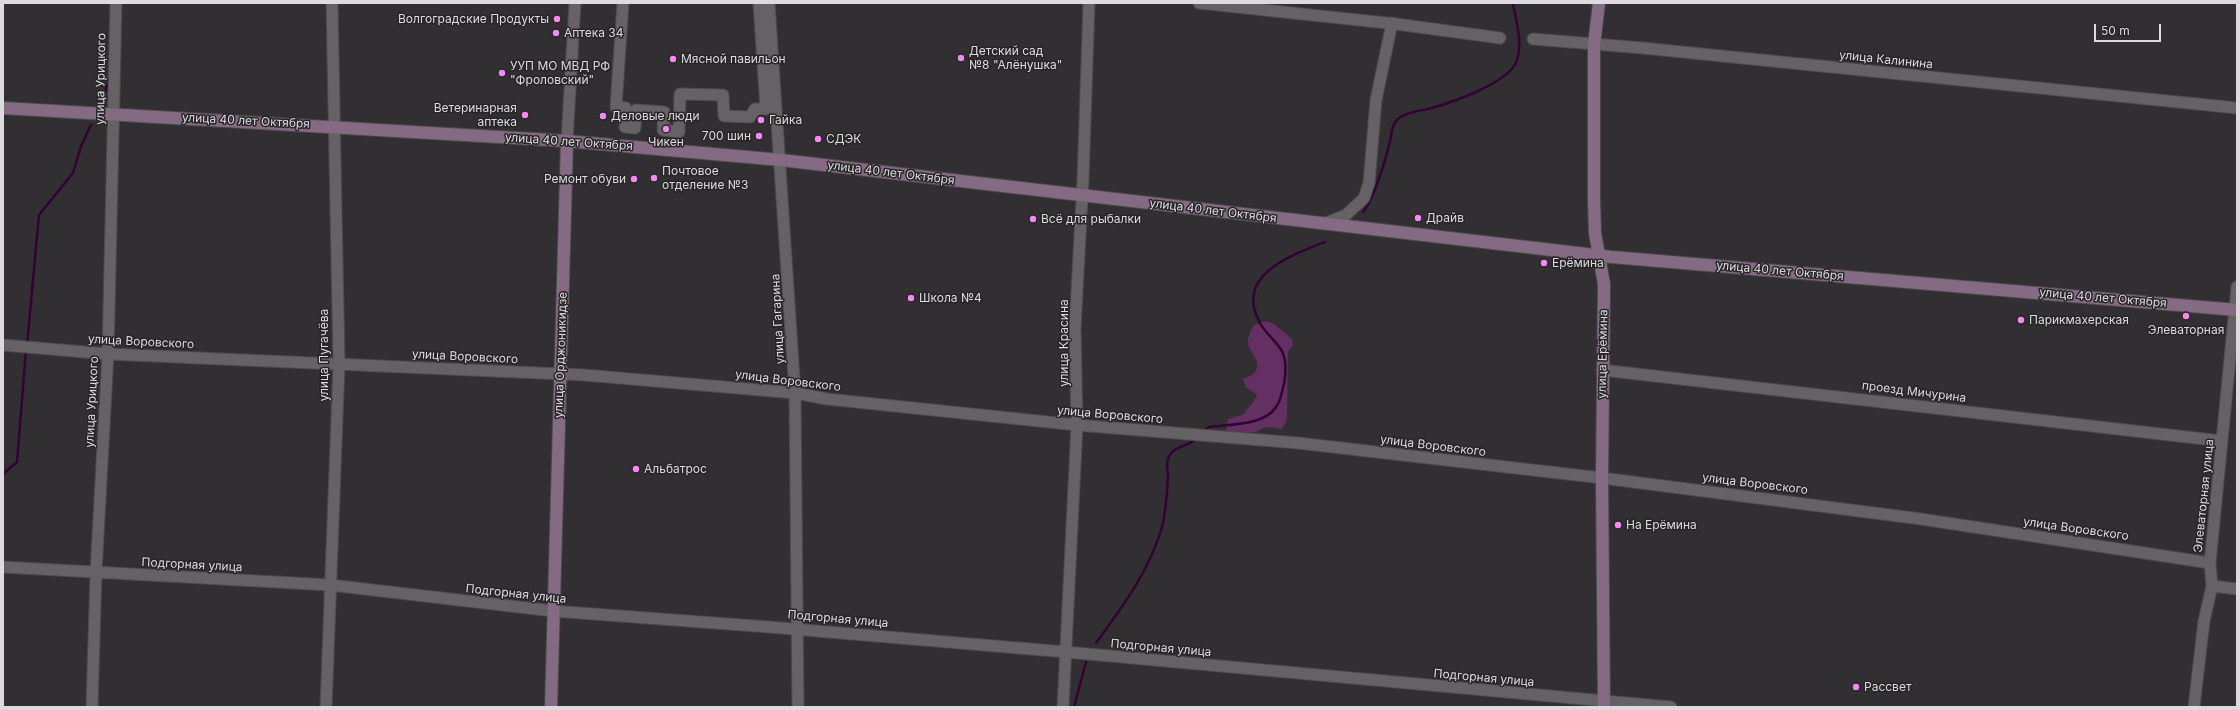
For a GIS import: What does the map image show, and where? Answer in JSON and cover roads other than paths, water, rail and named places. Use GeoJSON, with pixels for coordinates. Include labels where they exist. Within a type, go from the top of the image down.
{"type":"FeatureCollection","features":[{"type":"Feature","properties":{"kind":"street","name":"улица Урицкого"},"geometry":{"type":"LineString","coordinates":[[92,707],[96,572],[108,354],[116,3]]}},
{"type":"Feature","properties":{"kind":"street","name":"улица Пугачёва"},"geometry":{"type":"LineString","coordinates":[[326,707],[339,364],[333,126],[332,3]]}},
{"type":"Feature","properties":{"kind":"street","name":"улица Орджоникидзе"},"geometry":{"type":"LineString","coordinates":[[551,707],[567,142],[575,3]]}},
{"type":"Feature","properties":{"kind":"street"},"geometry":{"type":"LineString","coordinates":[[623,3],[616,107],[626,108],[625,127],[635,128],[636,110],[664,112],[663,130],[679,132],[680,94],[723,95],[724,116],[750,117],[755,109],[766,109],[759,3]]}},
{"type":"Feature","properties":{"kind":"street","name":"улица Гагарина"},"geometry":{"type":"LineString","coordinates":[[769,3],[781,160],[795,393],[798,707]]}},
{"type":"Feature","properties":{"kind":"street","name":"улица Красина"},"geometry":{"type":"LineString","coordinates":[[1063,707],[1077,425],[1075,328],[1082,195],[1089,3]]}},
{"type":"Feature","properties":{"kind":"street"},"geometry":{"type":"LineString","coordinates":[[1199,3],[1392,23],[1500,38]]}},
{"type":"Feature","properties":{"kind":"street","name":"улица Ерёмина"},"geometry":{"type":"LineString","coordinates":[[1599,3],[1594,45],[1595,233],[1604,284],[1602,370],[1604,705]]}},
{"type":"Feature","properties":{"kind":"street"},"geometry":{"type":"LineString","coordinates":[[1323,224],[1346,214],[1364,198],[1369,183],[1376,100],[1392,23]]}},
{"type":"Feature","properties":{"kind":"street","name":"улица Калинина"},"geometry":{"type":"LineString","coordinates":[[1533,39],[1643,48],[2237,108]]}},
{"type":"Feature","properties":{"kind":"street","name":"улица 40 лет Октября"},"geometry":{"type":"LineString","coordinates":[[3,108],[333,126],[567,142],[781,160],[1599,256],[2236,310]]}},
{"type":"Feature","properties":{"kind":"street","name":"Элеваторная улица"},"geometry":{"type":"LineString","coordinates":[[2194,707],[2204,621],[2212,586],[2210,563],[2236,310],[2237,287]]}},
{"type":"Feature","properties":{"kind":"street","name":"улица Воровского"},"geometry":{"type":"LineString","coordinates":[[3,345],[108,354],[560,374],[795,393],[826,399],[1077,425],[1298,443],[1602,478],[1913,518],[2210,563]]}},
{"type":"Feature","properties":{"kind":"street","name":"проезд Мичурина"},"geometry":{"type":"LineString","coordinates":[[1602,370],[2222,441]]}},
{"type":"Feature","properties":{"kind":"street","name":"Подгорная улица"},"geometry":{"type":"LineString","coordinates":[[3,567],[330,585],[553,611],[797,629],[1066,652],[1604,705],[1670,707]]}},
{"type":"Feature","properties":{"kind":"street"},"geometry":{"type":"LineString","coordinates":[[2212,586],[2237,589]]}},
{"type":"Feature","properties":{"kind":"waterway"},"geometry":{"type":"LineString","coordinates":[[1363,212],[1375,189],[1386,157],[1393,126],[1399,118],[1407,114],[1432,108],[1467,96],[1493,83],[1504,76],[1512,68],[1519,53],[1519,39],[1513,3]]}},
{"type":"Feature","properties":{"kind":"waterway"},"geometry":{"type":"LineString","coordinates":[[104,95],[109,81]]}},
{"type":"Feature","properties":{"kind":"waterway"},"geometry":{"type":"LineString","coordinates":[[27,345],[39,215],[73,173],[81,146],[91,125]]}},
{"type":"Feature","properties":{"kind":"waterway"},"geometry":{"type":"LineString","coordinates":[[1204,431],[1209,427],[1255,421],[1263,418],[1278,405],[1285,380],[1285,359],[1280,347],[1260,323],[1254,306],[1254,292],[1260,280],[1270,269],[1297,253],[1325,242]]}},
{"type":"Feature","properties":{"kind":"waterway"},"geometry":{"type":"LineString","coordinates":[[3,474],[17,462],[26,350]]}},
{"type":"Feature","properties":{"kind":"waterway"},"geometry":{"type":"LineString","coordinates":[[1096,643],[1135,586],[1144,571],[1158,540],[1165,512],[1168,459],[1176,449],[1196,439]]}},
{"type":"Feature","properties":{"kind":"waterway"},"geometry":{"type":"LineString","coordinates":[[1074,707],[1086,662]]}},
{"type":"Feature","properties":{"kind":"place","name":"Волгоградские Продукты"},"geometry":{"type":"Point","coordinates":[557,19]}},
{"type":"Feature","properties":{"kind":"place","name":"Аптека 34"},"geometry":{"type":"Point","coordinates":[556,33]}},
{"type":"Feature","properties":{"kind":"place","name":"Детский сад №8 \"Алёнушка\""},"geometry":{"type":"Point","coordinates":[961,58]}},
{"type":"Feature","properties":{"kind":"place","name":"Мясной павильон"},"geometry":{"type":"Point","coordinates":[673,59]}},
{"type":"Feature","properties":{"kind":"place","name":"УУП МО МВД РФ \"Фроловский\""},"geometry":{"type":"Point","coordinates":[502,73]}},
{"type":"Feature","properties":{"kind":"place","name":"Ветеринарная аптека"},"geometry":{"type":"Point","coordinates":[525,115]}},
{"type":"Feature","properties":{"kind":"place","name":"Деловые люди"},"geometry":{"type":"Point","coordinates":[603,116]}},
{"type":"Feature","properties":{"kind":"place","name":"Гайка"},"geometry":{"type":"Point","coordinates":[761,120]}},
{"type":"Feature","properties":{"kind":"place","name":"Чикен"},"geometry":{"type":"Point","coordinates":[666,129]}},
{"type":"Feature","properties":{"kind":"place","name":"700 шин"},"geometry":{"type":"Point","coordinates":[759,136]}},
{"type":"Feature","properties":{"kind":"place","name":"СДЭК"},"geometry":{"type":"Point","coordinates":[818,139]}},
{"type":"Feature","properties":{"kind":"place","name":"Почтовое отделение №3"},"geometry":{"type":"Point","coordinates":[654,178]}},
{"type":"Feature","properties":{"kind":"place","name":"Ремонт обуви"},"geometry":{"type":"Point","coordinates":[634,179]}},
{"type":"Feature","properties":{"kind":"place","name":"Драйв"},"geometry":{"type":"Point","coordinates":[1418,218]}},
{"type":"Feature","properties":{"kind":"place","name":"Всё для рыбалки"},"geometry":{"type":"Point","coordinates":[1033,219]}},
{"type":"Feature","properties":{"kind":"place","name":"Ерёмина"},"geometry":{"type":"Point","coordinates":[1544,263]}},
{"type":"Feature","properties":{"kind":"place","name":"Школа №4"},"geometry":{"type":"Point","coordinates":[911,298]}},
{"type":"Feature","properties":{"kind":"place","name":"Элеваторная"},"geometry":{"type":"Point","coordinates":[2186,316]}},
{"type":"Feature","properties":{"kind":"place","name":"Парикмахерская"},"geometry":{"type":"Point","coordinates":[2021,320]}},
{"type":"Feature","properties":{"kind":"place","name":"Альбатрос"},"geometry":{"type":"Point","coordinates":[636,469]}},
{"type":"Feature","properties":{"kind":"place","name":"На Ерёмина"},"geometry":{"type":"Point","coordinates":[1618,525]}},
{"type":"Feature","properties":{"kind":"place","name":"Рассвет"},"geometry":{"type":"Point","coordinates":[1856,687]}}]}
